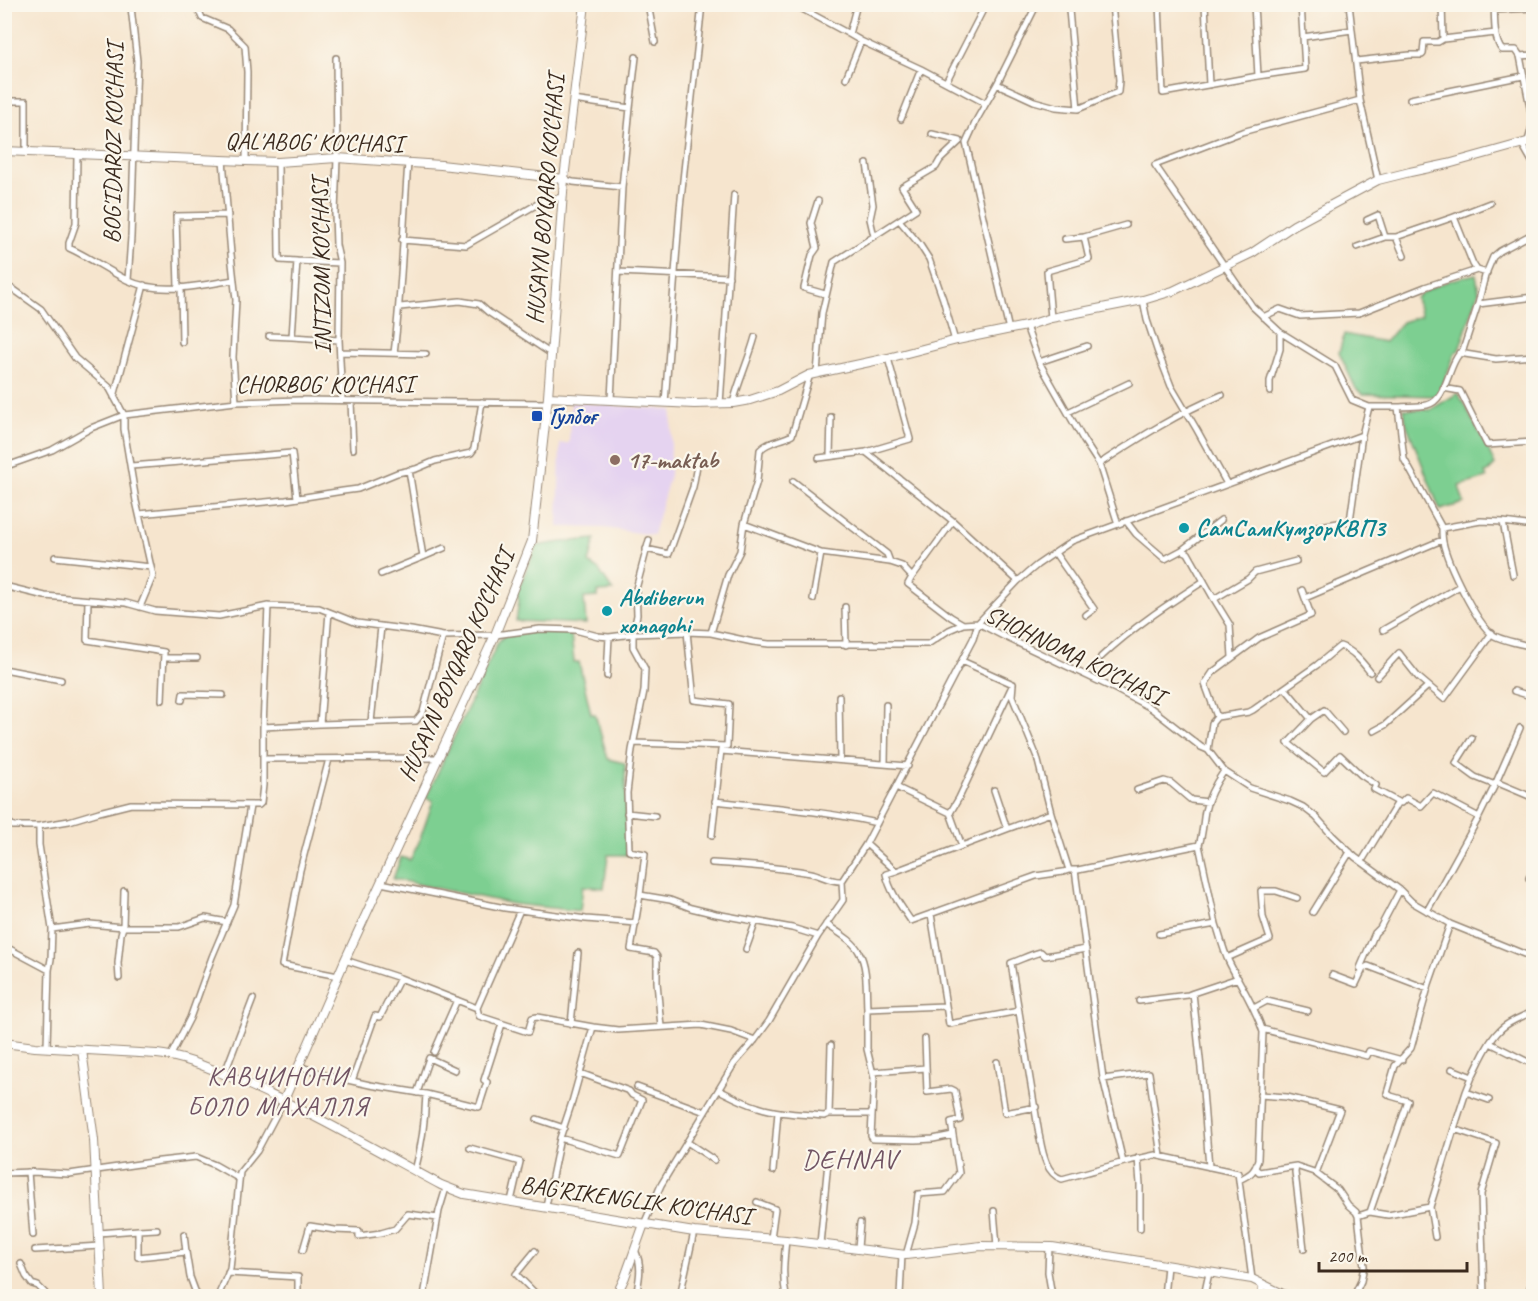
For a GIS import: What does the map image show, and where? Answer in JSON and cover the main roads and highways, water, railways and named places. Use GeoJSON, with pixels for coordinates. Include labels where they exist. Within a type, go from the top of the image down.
{"type":"FeatureCollection","features":[{"type":"Feature","properties":{"kind":"main road","name":"HUSAYN BOYQARO KO'CHASI"},"geometry":{"type":"LineString","coordinates":[[284,1100],[345,960],[495,635],[532,541],[544,444],[562,197],[585,4]]}},
{"type":"Feature","properties":{"kind":"main road"},"geometry":{"type":"LineString","coordinates":[[547,400],[611,399],[665,403],[733,403],[778,391],[814,374],[1026,326],[1051,318],[1143,300],[1173,291],[1252,253],[1294,225],[1378,180],[1528,142]]}},
{"type":"Feature","properties":{"kind":"main road","name":"QAL'ABOG' KO'CHASI"},"geometry":{"type":"LineString","coordinates":[[4,151],[278,162],[337,158],[564,179]]}},
{"type":"Feature","properties":{"kind":"main road","name":"BAG'RIKENGLIK KO'CHASI"},"geometry":{"type":"LineString","coordinates":[[4,1043],[171,1055],[190,1060],[284,1100],[446,1188],[464,1194],[694,1232],[904,1254],[981,1246],[1049,1247],[1252,1279],[1287,1296]]}},
{"type":"Feature","properties":{"kind":"main road"},"geometry":{"type":"LineString","coordinates":[[82,1050],[94,1140],[102,1296]]}},
{"type":"Feature","properties":{"kind":"main road"},"geometry":{"type":"LineString","coordinates":[[616,1296],[644,1224]]}},
{"type":"Feature","properties":{"kind":"place","name":"Гулбоғ"},"geometry":{"type":"Point","coordinates":[537,416]}},
{"type":"Feature","properties":{"kind":"place","name":"17-maktab"},"geometry":{"type":"Point","coordinates":[615,460]}},
{"type":"Feature","properties":{"kind":"place","name":"СамСамКумзорКВП3"},"geometry":{"type":"Point","coordinates":[1184,528]}},
{"type":"Feature","properties":{"kind":"place","name":"Abdiberun xonaqohi"},"geometry":{"type":"Point","coordinates":[607,611]}},
{"type":"Feature","properties":{"kind":"district","name":"КАВЧИНОНИ БОЛО МАХАЛЛЯ"},"geometry":{"type":"Point","coordinates":[278,1091]}},
{"type":"Feature","properties":{"kind":"district","name":"DEHNAV"},"geometry":{"type":"Point","coordinates":[850,1159]}}]}
